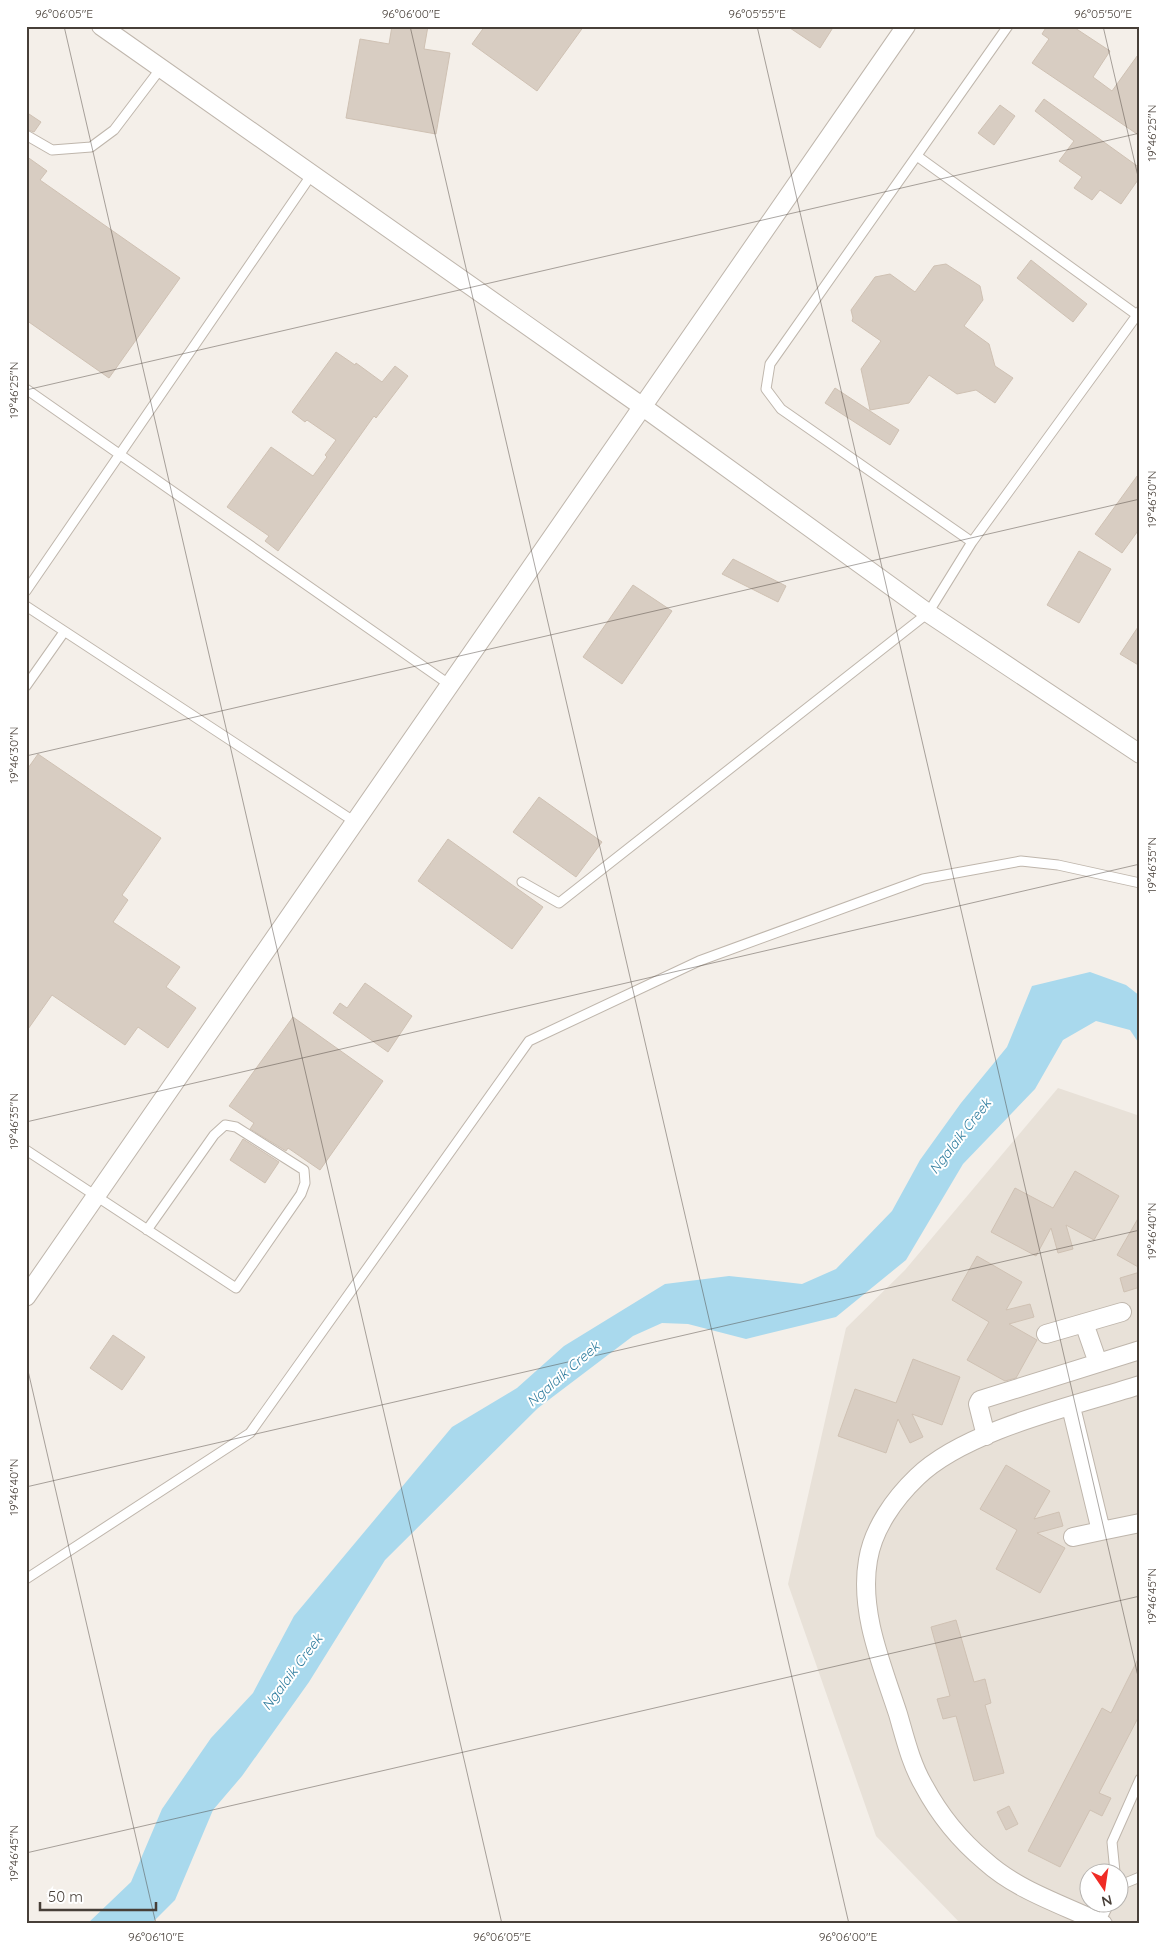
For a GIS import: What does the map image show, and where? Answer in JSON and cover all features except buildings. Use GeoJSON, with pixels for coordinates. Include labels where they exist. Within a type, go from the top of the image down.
{"type":"FeatureCollection","features":[{"type":"Feature","properties":{"kind":"street"},"geometry":{"type":"LineString","coordinates":[[101,26],[643,407],[928,613],[1140,754]]}},
{"type":"Feature","properties":{"kind":"street"},"geometry":{"type":"LineString","coordinates":[[26,1297],[906,26]]}},
{"type":"Feature","properties":{"kind":"street"},"geometry":{"type":"LineString","coordinates":[[1046,1334],[1122,1312]]}},
{"type":"Feature","properties":{"kind":"street"},"geometry":{"type":"LineString","coordinates":[[1084,1323],[1098,1363]]}},
{"type":"Feature","properties":{"kind":"street"},"geometry":{"type":"LineString","coordinates":[[986,1436],[978,1404],[980,1400],[1140,1350]]}},
{"type":"Feature","properties":{"kind":"street"},"geometry":{"type":"LineString","coordinates":[[1102,1923],[1032,1892],[986,1862],[938,1810],[923,1785],[910,1750],[872,1632],[867,1583],[868,1560],[877,1529],[898,1498],[916,1478],[937,1460],[986,1436],[1140,1385]]}},
{"type":"Feature","properties":{"kind":"street"},"geometry":{"type":"LineString","coordinates":[[1071,1407],[1101,1531]]}},
{"type":"Feature","properties":{"kind":"street"},"geometry":{"type":"LineString","coordinates":[[1073,1537],[1140,1523]]}},
{"type":"Feature","properties":{"kind":"lane"},"geometry":{"type":"LineString","coordinates":[[972,542],[781,409],[766,389],[770,364],[1008,26]]}},
{"type":"Feature","properties":{"kind":"lane"},"geometry":{"type":"LineString","coordinates":[[26,135],[52,150],[91,147],[114,130],[161,68]]}},
{"type":"Feature","properties":{"kind":"lane"},"geometry":{"type":"LineString","coordinates":[[522,882],[559,903],[928,613],[972,542],[1138,313],[917,156]]}},
{"type":"Feature","properties":{"kind":"lane"},"geometry":{"type":"LineString","coordinates":[[26,591],[312,174]]}},
{"type":"Feature","properties":{"kind":"lane"},"geometry":{"type":"LineString","coordinates":[[26,388],[450,685]]}},
{"type":"Feature","properties":{"kind":"lane"},"geometry":{"type":"LineString","coordinates":[[26,606],[355,822]]}},
{"type":"Feature","properties":{"kind":"lane"},"geometry":{"type":"LineString","coordinates":[[26,686],[64,632]]}},
{"type":"Feature","properties":{"kind":"lane"},"geometry":{"type":"LineString","coordinates":[[26,1579],[250,1433],[529,1040],[699,962],[924,879],[1021,861],[1058,865],[1140,883]]}},
{"type":"Feature","properties":{"kind":"lane"},"geometry":{"type":"LineString","coordinates":[[26,1150],[97,1195],[147,1230],[236,1288],[301,1194],[305,1183],[304,1170],[236,1127],[226,1125],[214,1135],[147,1230]]}},
{"type":"Feature","properties":{"kind":"lane"},"geometry":{"type":"LineString","coordinates":[[1114,1862],[1112,1842],[1140,1780]]}},
{"type":"Feature","properties":{"kind":"lane"},"geometry":{"type":"LineString","coordinates":[[1128,1882],[1140,1877]]}},
{"type":"Feature","properties":{"kind":"shaded area"},"geometry":{"type":"Polygon","coordinates":[[[1058,1088],[1140,1116],[1140,1924],[961,1924],[876,1836],[788,1584],[846,1328],[905,1270],[1058,1088]]]}},
{"type":"Feature","properties":{"kind":"water","name":"Ngalaik Creek"},"geometry":{"type":"Polygon","coordinates":[[[1090,972],[1126,985],[1140,996],[1140,1045],[1130,1030],[1096,1021],[1063,1040],[1035,1089],[963,1164],[906,1260],[836,1317],[746,1339],[688,1324],[662,1323],[633,1336],[538,1408],[385,1560],[309,1682],[242,1776],[213,1810],[175,1900],[151,1924],[87,1924],[131,1882],[162,1809],[211,1738],[253,1693],[294,1616],[452,1427],[517,1388],[564,1346],[665,1284],[729,1276],[802,1284],[836,1269],[892,1211],[920,1160],[961,1103],[1007,1047],[1032,986],[1090,972]]]}}]}
